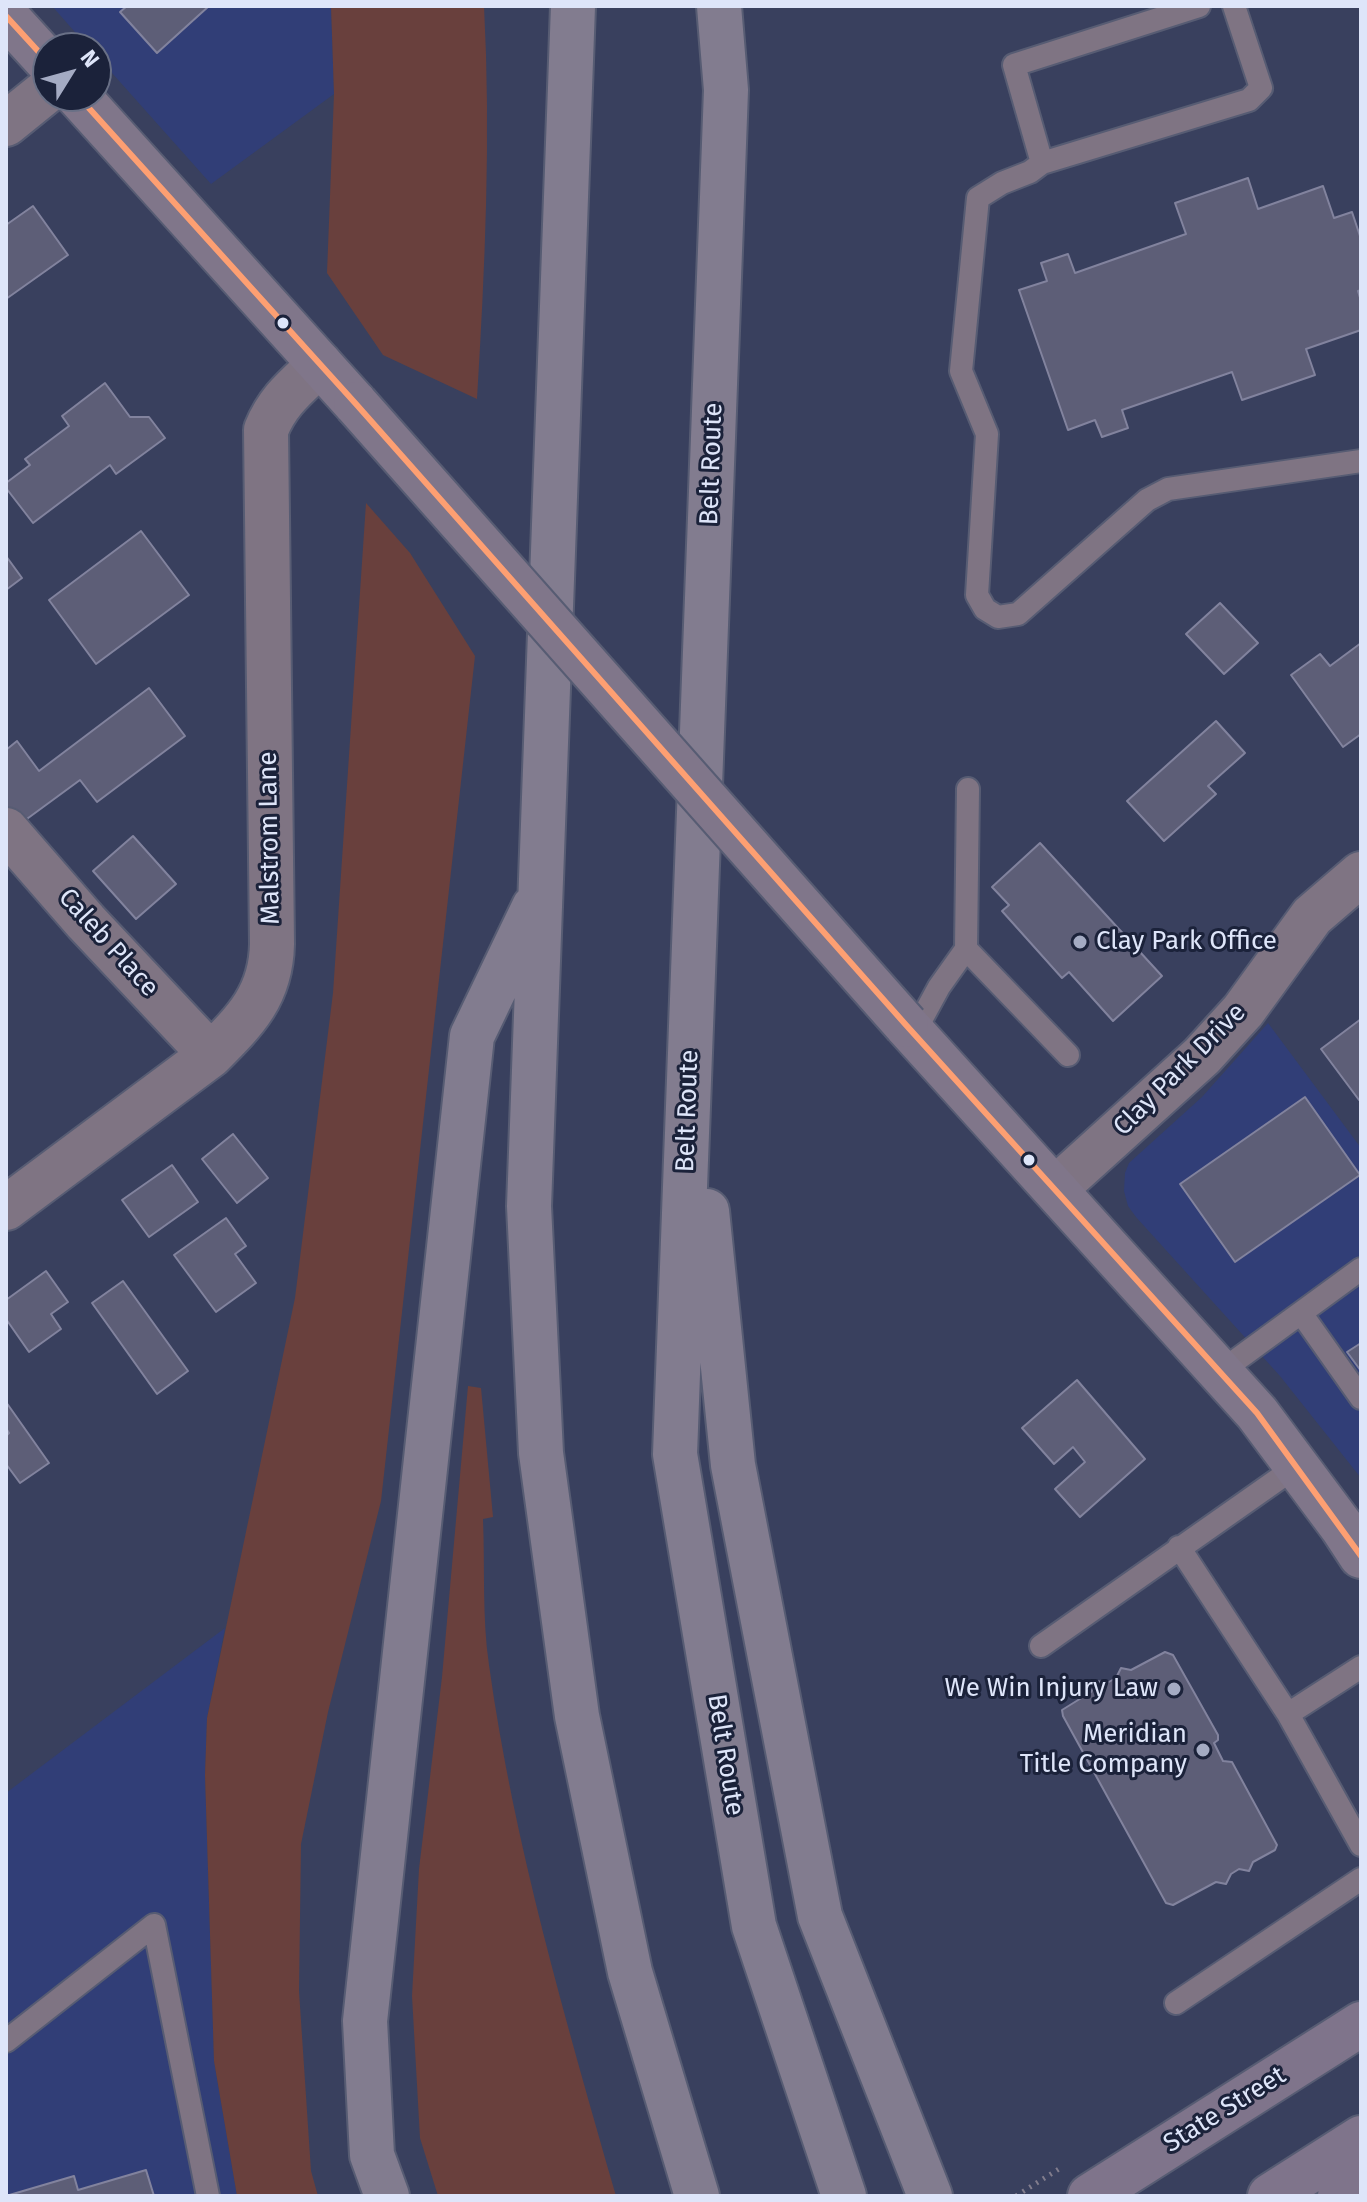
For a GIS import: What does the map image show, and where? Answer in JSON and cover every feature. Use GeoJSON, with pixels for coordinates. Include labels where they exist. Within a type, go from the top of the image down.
{"type":"FeatureCollection","features":[{"type":"Feature","properties":{"kind":"highway"},"geometry":{"type":"LineString","coordinates":[[573,6],[529,1206],[541,1453],[577,1716],[627,1957],[697,2196]]}},
{"type":"Feature","properties":{"kind":"highway","name":"Belt Route"},"geometry":{"type":"LineString","coordinates":[[719,6],[726,90],[675,1454],[754,1926],[844,2196]]}},
{"type":"Feature","properties":{"kind":"highway"},"geometry":{"type":"LineString","coordinates":[[387,2196],[372,2155],[365,2021],[472,1036],[542,891]]}},
{"type":"Feature","properties":{"kind":"highway"},"geometry":{"type":"LineString","coordinates":[[690,1050],[733,1465],[820,1916],[930,2196]]}},
{"type":"Feature","properties":{"kind":"main road"},"geometry":{"type":"LineString","coordinates":[[6,16],[32,44]]}},
{"type":"Feature","properties":{"kind":"main road"},"geometry":{"type":"LineString","coordinates":[[92,112],[356,404],[910,1029],[1257,1413],[1361,1556]]}},
{"type":"Feature","properties":{"kind":"main road","name":"State Street"},"geometry":{"type":"LineString","coordinates":[[1090,2196],[1361,2024]]}},
{"type":"Feature","properties":{"kind":"main road"},"geometry":{"type":"LineString","coordinates":[[1270,2196],[1361,2138]]}},
{"type":"Feature","properties":{"kind":"main road"},"geometry":{"type":"LineString","coordinates":[[1340,2196],[1361,2183]]}},
{"type":"Feature","properties":{"kind":"street"},"geometry":{"type":"LineString","coordinates":[[6,124],[32,103]]}},
{"type":"Feature","properties":{"kind":"street","name":"Malstrom Lane"},"geometry":{"type":"LineString","coordinates":[[6,1208],[211,1055],[238,1028],[261,998],[271,968],[266,430],[281,401],[320,364]]}},
{"type":"Feature","properties":{"kind":"street","name":"Caleb Place"},"geometry":{"type":"LineString","coordinates":[[6,830],[86,922],[211,1055]]}},
{"type":"Feature","properties":{"kind":"street","name":"Clay Park Drive"},"geometry":{"type":"LineString","coordinates":[[1055,1189],[1202,1056],[1243,1011],[1312,916],[1361,874]]}},
{"type":"Feature","properties":{"kind":"lane"},"geometry":{"type":"LineString","coordinates":[[1042,163],[1014,65],[1199,6]]}},
{"type":"Feature","properties":{"kind":"lane"},"geometry":{"type":"LineString","coordinates":[[1234,6],[1261,88],[1249,100],[1042,163],[978,198],[961,371],[987,434],[977,595],[985,609],[998,617],[1018,614],[1147,500],[1168,489],[1361,461]]}},
{"type":"Feature","properties":{"kind":"lane"},"geometry":{"type":"LineString","coordinates":[[910,1029],[966,949],[968,789]]}},
{"type":"Feature","properties":{"kind":"lane"},"geometry":{"type":"LineString","coordinates":[[966,949],[1068,1055]]}},
{"type":"Feature","properties":{"kind":"lane"},"geometry":{"type":"LineString","coordinates":[[1220,1372],[1361,1269]]}},
{"type":"Feature","properties":{"kind":"lane"},"geometry":{"type":"LineString","coordinates":[[1301,1313],[1361,1398]]}},
{"type":"Feature","properties":{"kind":"lane"},"geometry":{"type":"LineString","coordinates":[[1041,1646],[1297,1466]]}},
{"type":"Feature","properties":{"kind":"lane"},"geometry":{"type":"LineString","coordinates":[[1179,1547],[1288,1714],[1361,1845]]}},
{"type":"Feature","properties":{"kind":"lane"},"geometry":{"type":"LineString","coordinates":[[1288,1714],[1361,1667]]}},
{"type":"Feature","properties":{"kind":"lane"},"geometry":{"type":"LineString","coordinates":[[1176,2003],[1361,1879]]}},
{"type":"Feature","properties":{"kind":"lane"},"geometry":{"type":"LineString","coordinates":[[6,2041],[154,1925],[208,2196]]}},
{"type":"Feature","properties":{"kind":"shaded area"},"geometry":{"type":"Polygon","coordinates":[[[52,6],[331,6],[334,94],[211,184],[112,73],[112,32],[75,32],[52,6]]]}},
{"type":"Feature","properties":{"kind":"shaded area"},"geometry":{"type":"Polygon","coordinates":[[[331,6],[484,6],[486,202],[477,399],[383,355],[327,273],[334,94],[331,6]]]}},
{"type":"Feature","properties":{"kind":"shaded area"},"geometry":{"type":"Polygon","coordinates":[[[366,503],[410,553],[475,656],[381,1501],[328,1712],[301,1844],[299,1991],[311,2171],[318,2196],[237,2196],[214,2061],[205,1775],[207,1718],[295,1298],[333,993],[366,503]]]}},
{"type":"Feature","properties":{"kind":"shaded area"},"geometry":{"type":"Polygon","coordinates":[[[1268,1023],[1361,1148],[1361,1478],[1280,1376],[1136,1217],[1128,1206],[1124,1191],[1129,1163],[1202,1097],[1268,1023]]]}},
{"type":"Feature","properties":{"kind":"shaded area"},"geometry":{"type":"Polygon","coordinates":[[[468,1386],[481,1388],[493,1517],[483,1519],[487,1647],[512,1799],[543,1932],[616,2196],[438,2196],[420,2138],[412,1996],[419,1869],[442,1677],[468,1386]]]}},
{"type":"Feature","properties":{"kind":"shaded area"},"geometry":{"type":"Polygon","coordinates":[[[225,1628],[207,1718],[205,1775],[214,2061],[237,2196],[6,2196],[6,1793],[225,1628]]]}},
{"type":"Feature","properties":{"kind":"building"},"geometry":{"type":"Polygon","coordinates":[[[127,6],[209,6],[157,53],[120,12],[127,6]]]}},
{"type":"Feature","properties":{"kind":"building"},"geometry":{"type":"Polygon","coordinates":[[[1248,178],[1258,209],[1323,186],[1334,218],[1352,212],[1361,239],[1361,290],[1358,291],[1361,330],[1306,349],[1315,375],[1242,400],[1232,372],[1122,410],[1128,428],[1102,437],[1095,420],[1068,430],[1019,290],[1047,281],[1041,263],[1068,254],[1075,273],[1186,234],[1175,203],[1248,178]]]}},
{"type":"Feature","properties":{"kind":"building"},"geometry":{"type":"Polygon","coordinates":[[[33,206],[68,255],[6,299],[6,225],[33,206]]]}},
{"type":"Feature","properties":{"kind":"building"},"geometry":{"type":"Polygon","coordinates":[[[105,383],[130,417],[149,417],[165,438],[116,474],[110,465],[33,523],[6,488],[6,483],[30,465],[25,459],[69,426],[62,416],[105,383]]]}},
{"type":"Feature","properties":{"kind":"building"},"geometry":{"type":"Polygon","coordinates":[[[141,531],[189,595],[96,664],[49,600],[141,531]]]}},
{"type":"Feature","properties":{"kind":"building"},"geometry":{"type":"Polygon","coordinates":[[[6,556],[22,578],[6,590],[6,556]]]}},
{"type":"Feature","properties":{"kind":"building"},"geometry":{"type":"Polygon","coordinates":[[[1220,603],[1258,643],[1224,674],[1186,634],[1220,603]]]}},
{"type":"Feature","properties":{"kind":"building"},"geometry":{"type":"Polygon","coordinates":[[[1361,643],[1361,734],[1343,747],[1291,675],[1320,654],[1330,666],[1361,643]]]}},
{"type":"Feature","properties":{"kind":"building"},"geometry":{"type":"Polygon","coordinates":[[[149,688],[185,736],[97,802],[80,780],[20,824],[6,806],[6,750],[17,741],[39,771],[149,688]]]}},
{"type":"Feature","properties":{"kind":"building"},"geometry":{"type":"Polygon","coordinates":[[[1216,721],[1245,753],[1208,786],[1216,794],[1164,841],[1127,801],[1216,721]]]}},
{"type":"Feature","properties":{"kind":"building"},"geometry":{"type":"Polygon","coordinates":[[[133,836],[176,884],[136,919],[93,871],[133,836]]]}},
{"type":"Feature","properties":{"kind":"building","name":"Clay Park Office"},"geometry":{"type":"Polygon","coordinates":[[[1040,843],[1162,976],[1113,1021],[1069,972],[1062,978],[1002,911],[1009,905],[992,887],[1040,843]]]}},
{"type":"Feature","properties":{"kind":"building"},"geometry":{"type":"Polygon","coordinates":[[[1361,1019],[1361,1099],[1359,1100],[1321,1049],[1361,1019]]]}},
{"type":"Feature","properties":{"kind":"building"},"geometry":{"type":"Polygon","coordinates":[[[1305,1097],[1360,1175],[1235,1262],[1180,1184],[1305,1097]]]}},
{"type":"Feature","properties":{"kind":"building"},"geometry":{"type":"Polygon","coordinates":[[[233,1134],[268,1178],[237,1203],[202,1159],[233,1134]]]}},
{"type":"Feature","properties":{"kind":"building"},"geometry":{"type":"Polygon","coordinates":[[[172,1165],[198,1202],[149,1237],[122,1200],[172,1165]]]}},
{"type":"Feature","properties":{"kind":"building"},"geometry":{"type":"Polygon","coordinates":[[[226,1218],[246,1246],[235,1254],[256,1283],[216,1312],[174,1255],[226,1218]]]}},
{"type":"Feature","properties":{"kind":"building"},"geometry":{"type":"Polygon","coordinates":[[[46,1271],[68,1302],[51,1314],[61,1329],[29,1352],[6,1319],[6,1300],[46,1271]]]}},
{"type":"Feature","properties":{"kind":"building"},"geometry":{"type":"Polygon","coordinates":[[[123,1281],[188,1371],[157,1394],[92,1303],[123,1281]]]}},
{"type":"Feature","properties":{"kind":"building"},"geometry":{"type":"Polygon","coordinates":[[[1361,1343],[1361,1371],[1347,1352],[1361,1343]]]}},
{"type":"Feature","properties":{"kind":"building"},"geometry":{"type":"Polygon","coordinates":[[[1077,1380],[1145,1459],[1080,1517],[1055,1489],[1085,1462],[1073,1447],[1054,1464],[1022,1428],[1077,1380]]]}},
{"type":"Feature","properties":{"kind":"building"},"geometry":{"type":"Polygon","coordinates":[[[6,1402],[49,1463],[20,1483],[6,1464],[6,1436],[9,1433],[6,1428],[6,1402]]]}},
{"type":"Feature","properties":{"kind":"building"},"geometry":{"type":"Polygon","coordinates":[[[1165,1652],[1173,1655],[1218,1735],[1214,1743],[1223,1761],[1232,1762],[1277,1845],[1275,1850],[1253,1862],[1249,1871],[1239,1869],[1231,1874],[1226,1884],[1216,1882],[1173,1905],[1166,1903],[1062,1710],[1091,1692],[1097,1681],[1107,1683],[1116,1678],[1121,1668],[1131,1670],[1165,1652]]]}},
{"type":"Feature","properties":{"kind":"building"},"geometry":{"type":"Polygon","coordinates":[[[146,2170],[154,2196],[6,2196],[74,2176],[78,2190],[146,2170]]]}},
{"type":"Feature","properties":{"kind":"transit line"},"geometry":{"type":"LineString","coordinates":[[6,16],[32,44]]}},
{"type":"Feature","properties":{"kind":"transit line"},"geometry":{"type":"LineString","coordinates":[[92,112],[356,404],[906,1025],[1257,1413],[1361,1556]]}},
{"type":"Feature","properties":{"kind":"place","name":"Clay Park Office"},"geometry":{"type":"Point","coordinates":[1080,942]}},
{"type":"Feature","properties":{"kind":"place","name":"We Win Injury Law"},"geometry":{"type":"Point","coordinates":[1174,1689]}},
{"type":"Feature","properties":{"kind":"place","name":"Meridian Title Company"},"geometry":{"type":"Point","coordinates":[1203,1750]}}]}
